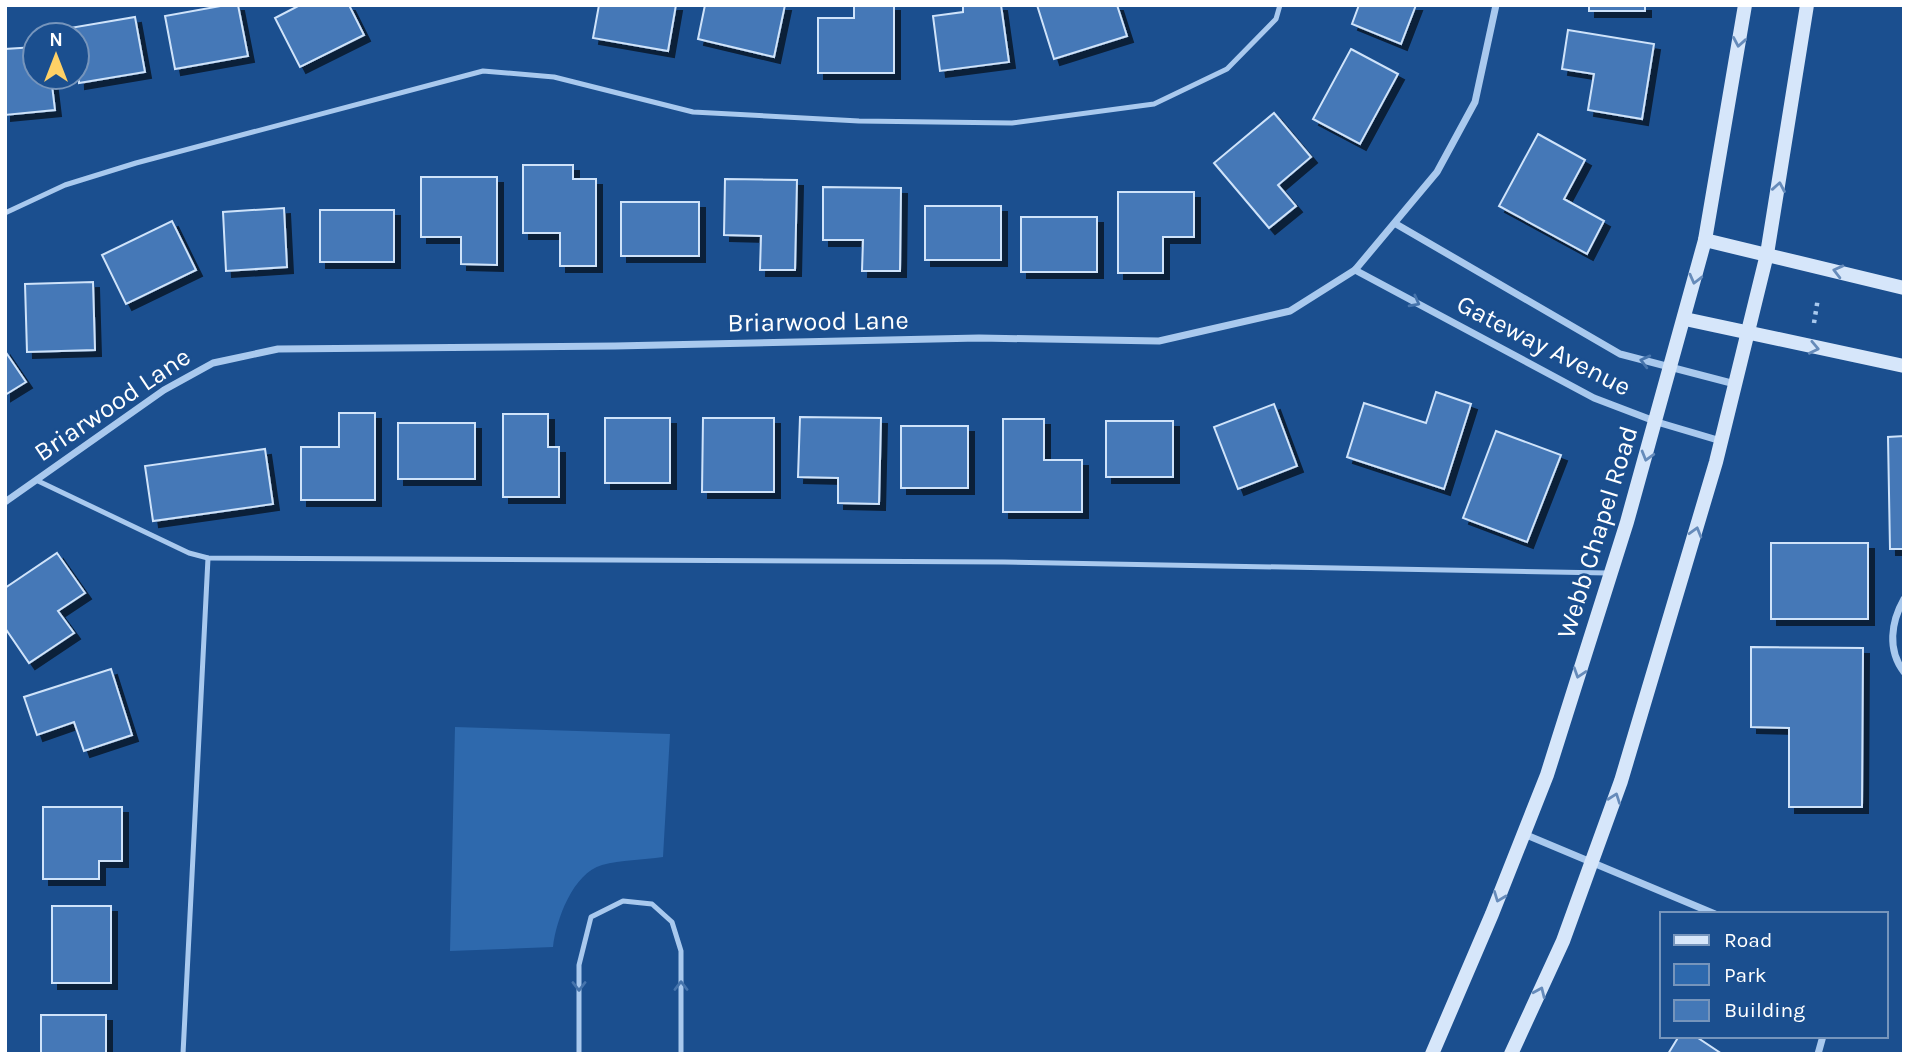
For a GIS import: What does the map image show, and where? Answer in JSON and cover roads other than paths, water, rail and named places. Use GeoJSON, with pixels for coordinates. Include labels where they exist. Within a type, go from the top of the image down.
{"type":"FeatureCollection","features":[{"type":"Feature","properties":{"kind":"main road","name":"Webb Chapel Road"},"geometry":{"type":"LineString","coordinates":[[1432,1054],[1547,775],[1657,422],[1706,240],[1745,5]]}},
{"type":"Feature","properties":{"kind":"main road"},"geometry":{"type":"LineString","coordinates":[[1511,1054],[1563,941],[1622,781],[1721,441],[1767,254],[1807,5]]}},
{"type":"Feature","properties":{"kind":"main road"},"geometry":{"type":"LineString","coordinates":[[1706,240],[1904,288]]}},
{"type":"Feature","properties":{"kind":"main road"},"geometry":{"type":"LineString","coordinates":[[1685,319],[1904,366]]}},
{"type":"Feature","properties":{"kind":"street","name":"Briarwood Lane"},"geometry":{"type":"LineString","coordinates":[[5,502],[164,390],[213,363],[278,349],[615,346],[979,338],[1159,341],[1290,311],[1355,270],[1437,172],[1475,102],[1496,5]]}},
{"type":"Feature","properties":{"kind":"street","name":"Gateway Avenue"},"geometry":{"type":"LineString","coordinates":[[1396,224],[1620,354],[1735,384]]}},
{"type":"Feature","properties":{"kind":"street","name":"Gateway Avenue"},"geometry":{"type":"LineString","coordinates":[[1355,270],[1594,398],[1657,422],[1721,441]]}},
{"type":"Feature","properties":{"kind":"street"},"geometry":{"type":"LineString","coordinates":[[1904,599],[1896,614],[1892,632],[1893,650],[1904,672]]}},
{"type":"Feature","properties":{"kind":"street"},"geometry":{"type":"LineString","coordinates":[[1524,834],[1710,912]]}},
{"type":"Feature","properties":{"kind":"lane"},"geometry":{"type":"LineString","coordinates":[[5,213],[65,185],[136,163],[484,71],[554,77],[693,112],[859,121],[1012,124],[1154,104],[1227,69],[1276,19],[1280,5]]}},
{"type":"Feature","properties":{"kind":"lane"},"geometry":{"type":"LineString","coordinates":[[36,480],[189,553],[208,558],[1004,562],[1611,573]]}},
{"type":"Feature","properties":{"kind":"lane"},"geometry":{"type":"LineString","coordinates":[[183,1054],[208,558]]}},
{"type":"Feature","properties":{"kind":"lane"},"geometry":{"type":"LineString","coordinates":[[579,1054],[579,965],[590,917],[623,901],[652,904],[672,922],[681,950],[681,1054]]}}]}
